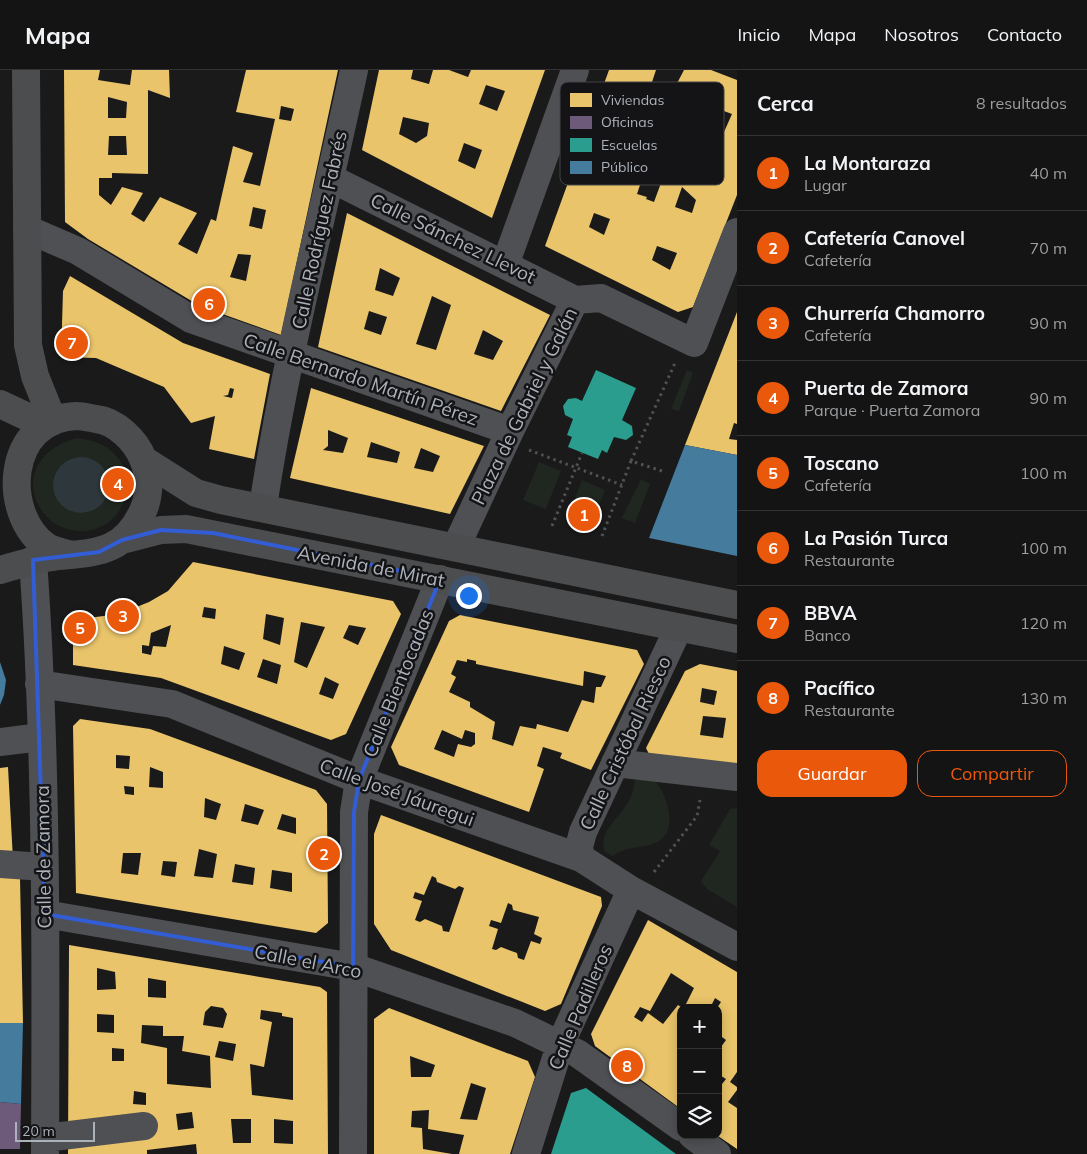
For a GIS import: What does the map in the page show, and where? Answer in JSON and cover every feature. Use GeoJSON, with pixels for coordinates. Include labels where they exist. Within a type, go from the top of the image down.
{"type":"FeatureCollection","features":[{"type":"Feature","properties":{"kind":"highway"},"geometry":{"type":"LineString","coordinates":[[26,70],[28,346],[49,423]]}},
{"type":"Feature","properties":{"kind":"highway"},"geometry":{"type":"LineString","coordinates":[[0,404],[49,423]]}},
{"type":"Feature","properties":{"kind":"highway"},"geometry":{"type":"LineString","coordinates":[[0,570],[33,560],[99,552],[122,540],[137,524],[147,503],[149,481],[144,460],[138,448],[122,430],[100,419],[77,416],[49,423],[26,440],[13,461],[7,514],[47,548],[72,555]]}},
{"type":"Feature","properties":{"kind":"highway","name":"Avenida de Mirat"},"geometry":{"type":"LineString","coordinates":[[144,460],[196,493],[737,605]]}},
{"type":"Feature","properties":{"kind":"highway","name":"Avenida de Mirat"},"geometry":{"type":"LineString","coordinates":[[122,540],[161,530],[186,529],[440,579],[678,629],[737,639]]}},
{"type":"Feature","properties":{"kind":"street","name":"Calle Rodríguez Fabrés"},"geometry":{"type":"LineString","coordinates":[[263,507],[272,447],[291,354],[354,70]]}},
{"type":"Feature","properties":{"kind":"street"},"geometry":{"type":"LineString","coordinates":[[571,82],[575,70]]}},
{"type":"Feature","properties":{"kind":"street"},"geometry":{"type":"LineString","coordinates":[[505,265],[560,112]]}},
{"type":"Feature","properties":{"kind":"street","name":"Calle Sánchez Llevot"},"geometry":{"type":"LineString","coordinates":[[330,178],[575,300]]}},
{"type":"Feature","properties":{"kind":"street","name":"Calle Bernardo Martín Pérez"},"geometry":{"type":"LineString","coordinates":[[27,229],[78,251],[191,319],[291,354],[518,440]]}},
{"type":"Feature","properties":{"kind":"street"},"geometry":{"type":"LineString","coordinates":[[689,341],[737,232]]}},
{"type":"Feature","properties":{"kind":"street","name":"Plaza de Gabriel y Galán"},"geometry":{"type":"LineString","coordinates":[[456,548],[518,440],[575,300],[601,298],[689,341]]}},
{"type":"Feature","properties":{"kind":"street","name":"Calle de Zamora"},"geometry":{"type":"LineString","coordinates":[[33,560],[41,737],[45,914],[45,1146]]}},
{"type":"Feature","properties":{"kind":"street","name":"Calle Bientocadas"},"geometry":{"type":"LineString","coordinates":[[353,1154],[354,812],[359,780],[440,579]]}},
{"type":"Feature","properties":{"kind":"street","name":"Calle Cristóbal Riesco"},"geometry":{"type":"LineString","coordinates":[[581,858],[579,848],[583,832],[678,629]]}},
{"type":"Feature","properties":{"kind":"street","name":"Calle José Jáuregui"},"geometry":{"type":"LineString","coordinates":[[39,684],[172,704],[359,780],[581,858],[631,890],[737,947]]}},
{"type":"Feature","properties":{"kind":"street"},"geometry":{"type":"LineString","coordinates":[[0,742],[41,737]]}},
{"type":"Feature","properties":{"kind":"street"},"geometry":{"type":"LineString","coordinates":[[615,763],[737,777]]}},
{"type":"Feature","properties":{"kind":"street"},"geometry":{"type":"LineString","coordinates":[[0,864],[44,867]]}},
{"type":"Feature","properties":{"kind":"street","name":"Calle Padilleros"},"geometry":{"type":"LineString","coordinates":[[526,1154],[560,1045],[631,890]]}},
{"type":"Feature","properties":{"kind":"street","name":"Calle el Arco"},"geometry":{"type":"LineString","coordinates":[[45,914],[353,967],[515,1023],[598,1065],[677,1124]]}},
{"type":"Feature","properties":{"kind":"street"},"geometry":{"type":"LineString","coordinates":[[45,1146],[144,1126]]}},
{"type":"Feature","properties":{"kind":"street"},"geometry":{"type":"LineString","coordinates":[[697,1139],[717,1154]]}},
{"type":"Feature","properties":{"kind":"path"},"geometry":{"type":"LineString","coordinates":[[602,536],[631,461],[689,341]]}},
{"type":"Feature","properties":{"kind":"path"},"geometry":{"type":"LineString","coordinates":[[518,440],[576,468],[622,485]]}},
{"type":"Feature","properties":{"kind":"path"},"geometry":{"type":"LineString","coordinates":[[552,526],[582,453]]}},
{"type":"Feature","properties":{"kind":"path"},"geometry":{"type":"LineString","coordinates":[[631,461],[665,472]]}},
{"type":"Feature","properties":{"kind":"path"},"geometry":{"type":"LineString","coordinates":[[653,873],[697,816],[706,773]]}},
{"type":"Feature","properties":{"kind":"highlighted area"},"geometry":{"type":"Polygon","coordinates":[[[161,530],[213,533],[440,579],[359,780],[354,812],[353,967],[45,914],[33,560],[99,552],[122,540],[161,530]]]}},
{"type":"Feature","properties":{"kind":"shaded area"},"geometry":{"type":"Polygon","coordinates":[[[687,370],[693,373],[679,411],[671,409],[687,370]]]}},
{"type":"Feature","properties":{"kind":"shaded area"},"geometry":{"type":"Polygon","coordinates":[[[77,438],[102,445],[118,457],[126,474],[126,492],[121,508],[109,522],[92,530],[71,530],[55,524],[46,516],[37,502],[33,479],[36,470],[48,453],[66,441],[77,438]],[[76,457],[64,463],[56,472],[53,482],[54,492],[59,501],[67,508],[77,512],[89,512],[76,457]]]}},
{"type":"Feature","properties":{"kind":"shaded area"},"geometry":{"type":"Polygon","coordinates":[[[81,457],[92,459],[101,465],[107,474],[109,485],[107,496],[101,505],[92,511],[81,513],[70,511],[61,505],[55,496],[53,485],[55,474],[61,465],[70,459],[81,457]]]}},
{"type":"Feature","properties":{"kind":"shaded area"},"geometry":{"type":"Polygon","coordinates":[[[539,462],[561,471],[546,509],[523,500],[539,462]]]}},
{"type":"Feature","properties":{"kind":"shaded area"},"geometry":{"type":"Polygon","coordinates":[[[641,479],[650,484],[635,523],[622,518],[641,479]]]}},
{"type":"Feature","properties":{"kind":"shaded area"},"geometry":{"type":"Polygon","coordinates":[[[582,480],[605,490],[590,528],[567,519],[582,480]]]}},
{"type":"Feature","properties":{"kind":"shaded area"},"geometry":{"type":"Polygon","coordinates":[[[636,775],[648,776],[654,780],[664,795],[669,814],[667,832],[657,842],[619,852],[613,856],[605,852],[603,844],[605,836],[629,801],[633,792],[636,775]]]}},
{"type":"Feature","properties":{"kind":"shaded area"},"geometry":{"type":"Polygon","coordinates":[[[737,808],[737,907],[707,889],[701,881],[720,851],[709,845],[730,809],[737,808]]]}},
{"type":"Feature","properties":{"kind":"building: Viviendas"},"geometry":{"type":"Polygon","coordinates":[[[64,70],[100,70],[98,80],[130,85],[132,70],[169,70],[170,98],[148,90],[148,174],[112,173],[112,178],[99,178],[99,195],[111,205],[122,187],[143,193],[131,214],[144,222],[160,197],[197,213],[178,244],[197,254],[211,219],[216,221],[233,146],[253,153],[243,182],[260,186],[275,119],[236,112],[246,70],[338,70],[281,335],[200,306],[88,239],[65,222],[64,70]],[[108,97],[108,118],[126,118],[127,102],[108,97]],[[281,106],[279,119],[291,121],[294,109],[281,106]],[[109,136],[108,155],[127,155],[126,136],[109,136]],[[253,207],[249,226],[262,229],[266,210],[253,207]],[[238,254],[230,277],[246,281],[251,255],[238,254]]]}},
{"type":"Feature","properties":{"kind":"building: Viviendas"},"geometry":{"type":"Polygon","coordinates":[[[379,70],[413,70],[411,79],[429,84],[433,70],[449,70],[468,77],[471,70],[545,70],[492,218],[362,150],[379,70]],[[486,85],[479,104],[497,111],[505,91],[486,85]],[[403,117],[399,134],[416,143],[427,136],[429,123],[403,117]],[[464,143],[458,161],[475,169],[482,150],[464,143]]]}},
{"type":"Feature","properties":{"kind":"building: Viviendas"},"geometry":{"type":"Polygon","coordinates":[[[609,70],[656,70],[652,82],[605,82],[609,70]]]}},
{"type":"Feature","properties":{"kind":"building: Viviendas"},"geometry":{"type":"Polygon","coordinates":[[[684,70],[711,70],[737,80],[737,195],[693,307],[678,312],[545,246],[567,185],[640,185],[637,194],[647,197],[646,199],[654,202],[660,185],[724,185],[724,132],[732,114],[724,111],[724,82],[678,82],[684,70]],[[682,187],[675,207],[692,213],[696,200],[682,187]],[[594,213],[589,227],[604,235],[610,219],[594,213]],[[657,246],[652,260],[670,270],[677,253],[657,246]]]}},
{"type":"Feature","properties":{"kind":"building: Viviendas"},"geometry":{"type":"Polygon","coordinates":[[[347,213],[550,315],[501,411],[318,347],[347,213]],[[380,268],[375,290],[393,296],[400,278],[380,268]],[[432,296],[416,344],[436,350],[451,305],[432,296]],[[369,311],[364,329],[381,335],[387,317],[369,311]],[[483,330],[474,354],[493,360],[503,341],[483,330]]]}},
{"type":"Feature","properties":{"kind":"building: Viviendas"},"geometry":{"type":"Polygon","coordinates":[[[70,276],[183,343],[270,374],[254,459],[209,449],[215,416],[191,423],[164,387],[96,358],[61,357],[63,291],[70,276]],[[230,388],[228,395],[223,396],[232,398],[234,389],[230,388]]]}},
{"type":"Feature","properties":{"kind":"building: Viviendas"},"geometry":{"type":"Polygon","coordinates":[[[737,312],[737,424],[734,423],[729,439],[737,440],[737,455],[685,445],[737,312]]]}},
{"type":"Feature","properties":{"kind":"building: Viviendas"},"geometry":{"type":"Polygon","coordinates":[[[311,388],[484,446],[450,514],[290,478],[311,388]],[[328,430],[328,446],[323,450],[343,453],[348,438],[328,430]],[[371,442],[367,457],[397,463],[400,452],[371,442]],[[421,448],[414,468],[433,472],[440,456],[421,448]]]}},
{"type":"Feature","properties":{"kind":"building: Viviendas"},"geometry":{"type":"Polygon","coordinates":[[[193,562],[393,601],[401,614],[346,734],[331,740],[161,678],[73,665],[73,620],[119,614],[149,602],[168,591],[193,562]],[[204,607],[202,617],[215,619],[216,609],[204,607]],[[266,614],[263,639],[280,645],[284,618],[266,614]],[[301,622],[294,662],[307,668],[325,627],[301,622]],[[171,625],[151,633],[149,646],[142,645],[142,653],[151,655],[153,646],[166,647],[171,625]],[[349,625],[343,638],[358,645],[366,628],[349,625]],[[224,646],[221,664],[239,670],[245,653],[224,646]],[[263,659],[257,677],[277,684],[281,665],[263,659]],[[325,677],[319,694],[333,699],[339,684],[325,677]]]}},
{"type":"Feature","properties":{"kind":"building: Viviendas"},"geometry":{"type":"Polygon","coordinates":[[[460,615],[637,650],[644,664],[591,770],[560,758],[562,753],[543,747],[537,766],[544,769],[529,812],[399,765],[391,747],[449,621],[460,615]],[[467,659],[467,662],[457,660],[451,674],[456,677],[449,692],[470,702],[470,707],[495,722],[492,739],[513,746],[520,726],[536,729],[537,724],[568,732],[582,700],[594,703],[596,687],[601,687],[606,676],[584,671],[583,686],[476,664],[476,661],[467,659]],[[442,730],[434,749],[454,757],[458,744],[471,747],[475,744],[475,733],[465,730],[462,739],[442,730]]]}},
{"type":"Feature","properties":{"kind":"building: Viviendas"},"geometry":{"type":"Polygon","coordinates":[[[700,664],[737,671],[737,769],[652,760],[646,748],[685,671],[700,664]],[[702,688],[700,702],[714,705],[717,691],[702,688]],[[703,716],[700,735],[723,738],[726,718],[703,716]]]}},
{"type":"Feature","properties":{"kind":"building: Viviendas"},"geometry":{"type":"Polygon","coordinates":[[[80,719],[150,729],[316,790],[327,804],[328,923],[316,933],[76,893],[73,726],[80,719]],[[116,755],[116,768],[129,769],[130,756],[116,755]],[[150,767],[149,787],[163,788],[163,772],[150,767]],[[124,786],[125,794],[134,795],[134,787],[124,786]],[[205,798],[204,817],[216,820],[221,804],[205,798]],[[245,804],[241,821],[258,825],[264,810],[245,804]],[[282,814],[277,829],[296,834],[296,818],[282,814]],[[199,849],[194,876],[213,878],[217,854],[199,849]],[[123,853],[121,873],[138,875],[141,853],[123,853]],[[163,861],[161,875],[175,877],[177,862],[163,861]],[[235,864],[232,882],[253,885],[255,868],[235,864]],[[272,870],[270,888],[292,892],[292,873],[272,870]]]}},
{"type":"Feature","properties":{"kind":"building: Viviendas"},"geometry":{"type":"Polygon","coordinates":[[[8,767],[13,860],[0,859],[0,768],[8,767]]]}},
{"type":"Feature","properties":{"kind":"building: Viviendas"},"geometry":{"type":"Polygon","coordinates":[[[381,815],[601,897],[602,906],[561,1004],[545,1011],[391,950],[374,924],[374,834],[381,815]],[[432,876],[424,895],[415,892],[413,898],[422,901],[415,920],[420,922],[425,919],[442,926],[443,931],[449,932],[464,888],[459,886],[455,889],[437,882],[436,878],[432,876]],[[508,903],[501,923],[491,920],[489,926],[498,929],[492,949],[496,950],[501,947],[517,953],[518,958],[524,960],[531,941],[540,944],[542,938],[534,934],[539,917],[513,910],[512,905],[508,903]]]}},
{"type":"Feature","properties":{"kind":"building: Viviendas"},"geometry":{"type":"Polygon","coordinates":[[[0,872],[20,878],[23,1023],[0,1023],[0,872]]]}},
{"type":"Feature","properties":{"kind":"building: Viviendas"},"geometry":{"type":"Polygon","coordinates":[[[648,920],[737,972],[737,1072],[730,1082],[737,1087],[737,1090],[728,1102],[737,1108],[737,1149],[722,1139],[722,1084],[726,1079],[722,1076],[722,1046],[726,1040],[722,1037],[721,1002],[715,998],[712,1004],[686,1004],[694,988],[671,973],[650,1011],[640,1007],[634,1017],[642,1022],[648,1013],[663,1024],[677,1006],[677,1106],[595,1046],[591,1034],[648,920]]]}},
{"type":"Feature","properties":{"kind":"building: Viviendas"},"geometry":{"type":"Polygon","coordinates":[[[69,945],[320,987],[327,992],[328,1154],[197,1154],[196,1144],[147,1150],[147,1154],[68,1154],[69,945]],[[97,968],[97,990],[116,989],[115,972],[97,968]],[[148,978],[148,997],[166,998],[166,981],[148,978]],[[211,1006],[205,1012],[203,1025],[223,1028],[227,1014],[223,1008],[211,1006]],[[261,1010],[260,1019],[272,1022],[264,1067],[250,1064],[252,1095],[293,1100],[293,1018],[282,1016],[282,1013],[261,1010]],[[97,1014],[97,1032],[114,1033],[114,1015],[97,1014]],[[142,1025],[141,1043],[167,1048],[167,1084],[211,1088],[210,1056],[182,1051],[184,1036],[163,1036],[163,1026],[142,1025]],[[219,1041],[215,1057],[233,1061],[236,1044],[219,1041]],[[112,1048],[112,1061],[124,1061],[124,1049],[112,1048]],[[134,1091],[133,1104],[146,1105],[146,1093],[134,1091]],[[192,1112],[176,1114],[178,1130],[194,1128],[192,1112]],[[231,1119],[233,1143],[251,1143],[251,1119],[231,1119]],[[274,1119],[274,1143],[293,1144],[293,1121],[274,1119]]]}},
{"type":"Feature","properties":{"kind":"building: Viviendas"},"geometry":{"type":"Polygon","coordinates":[[[389,1008],[528,1061],[535,1077],[510,1154],[459,1154],[464,1135],[428,1129],[429,1110],[412,1111],[411,1127],[422,1128],[423,1149],[452,1154],[374,1154],[374,1019],[389,1008]],[[410,1056],[411,1077],[431,1077],[435,1065],[410,1056]],[[471,1083],[460,1119],[477,1120],[486,1088],[471,1083]]]}},
{"type":"Feature","properties":{"kind":"building: Oficinas"},"geometry":{"type":"Polygon","coordinates":[[[0,1102],[21,1104],[20,1149],[0,1149],[0,1102]]]}},
{"type":"Feature","properties":{"kind":"building: Escuelas"},"geometry":{"type":"Polygon","coordinates":[[[596,370],[636,388],[622,420],[632,426],[633,435],[626,440],[614,437],[607,453],[602,450],[598,459],[568,447],[572,437],[567,435],[573,419],[565,415],[563,406],[568,399],[576,398],[582,401],[596,370]]]}},
{"type":"Feature","properties":{"kind":"building: Escuelas"},"geometry":{"type":"Polygon","coordinates":[[[586,1088],[676,1154],[551,1154],[571,1093],[586,1088]]]}},
{"type":"Feature","properties":{"kind":"building: Público"},"geometry":{"type":"Polygon","coordinates":[[[685,445],[737,455],[737,556],[649,538],[685,445]]]}},
{"type":"Feature","properties":{"kind":"building: Público"},"geometry":{"type":"Polygon","coordinates":[[[0,662],[6,680],[4,695],[0,705],[0,662]]]}},
{"type":"Feature","properties":{"kind":"building: Público"},"geometry":{"type":"Polygon","coordinates":[[[0,1023],[23,1023],[21,1104],[0,1102],[0,1023]]]}},
{"type":"Feature","properties":{"kind":"place","name":"La Pasión Turca"},"geometry":{"type":"Point","coordinates":[209,304]}},
{"type":"Feature","properties":{"kind":"place","name":"BBVA"},"geometry":{"type":"Point","coordinates":[72,343]}},
{"type":"Feature","properties":{"kind":"place","name":"Puerta de Zamora"},"geometry":{"type":"Point","coordinates":[118,484]}},
{"type":"Feature","properties":{"kind":"place","name":"La Montaraza"},"geometry":{"type":"Point","coordinates":[584,515]}},
{"type":"Feature","properties":{"kind":"place","name":"Churrería Chamorro"},"geometry":{"type":"Point","coordinates":[123,616]}},
{"type":"Feature","properties":{"kind":"place","name":"Toscano"},"geometry":{"type":"Point","coordinates":[80,628]}},
{"type":"Feature","properties":{"kind":"place","name":"Cafetería Canovel"},"geometry":{"type":"Point","coordinates":[324,854]}},
{"type":"Feature","properties":{"kind":"place","name":"Pacífico"},"geometry":{"type":"Point","coordinates":[627,1066]}}]}
